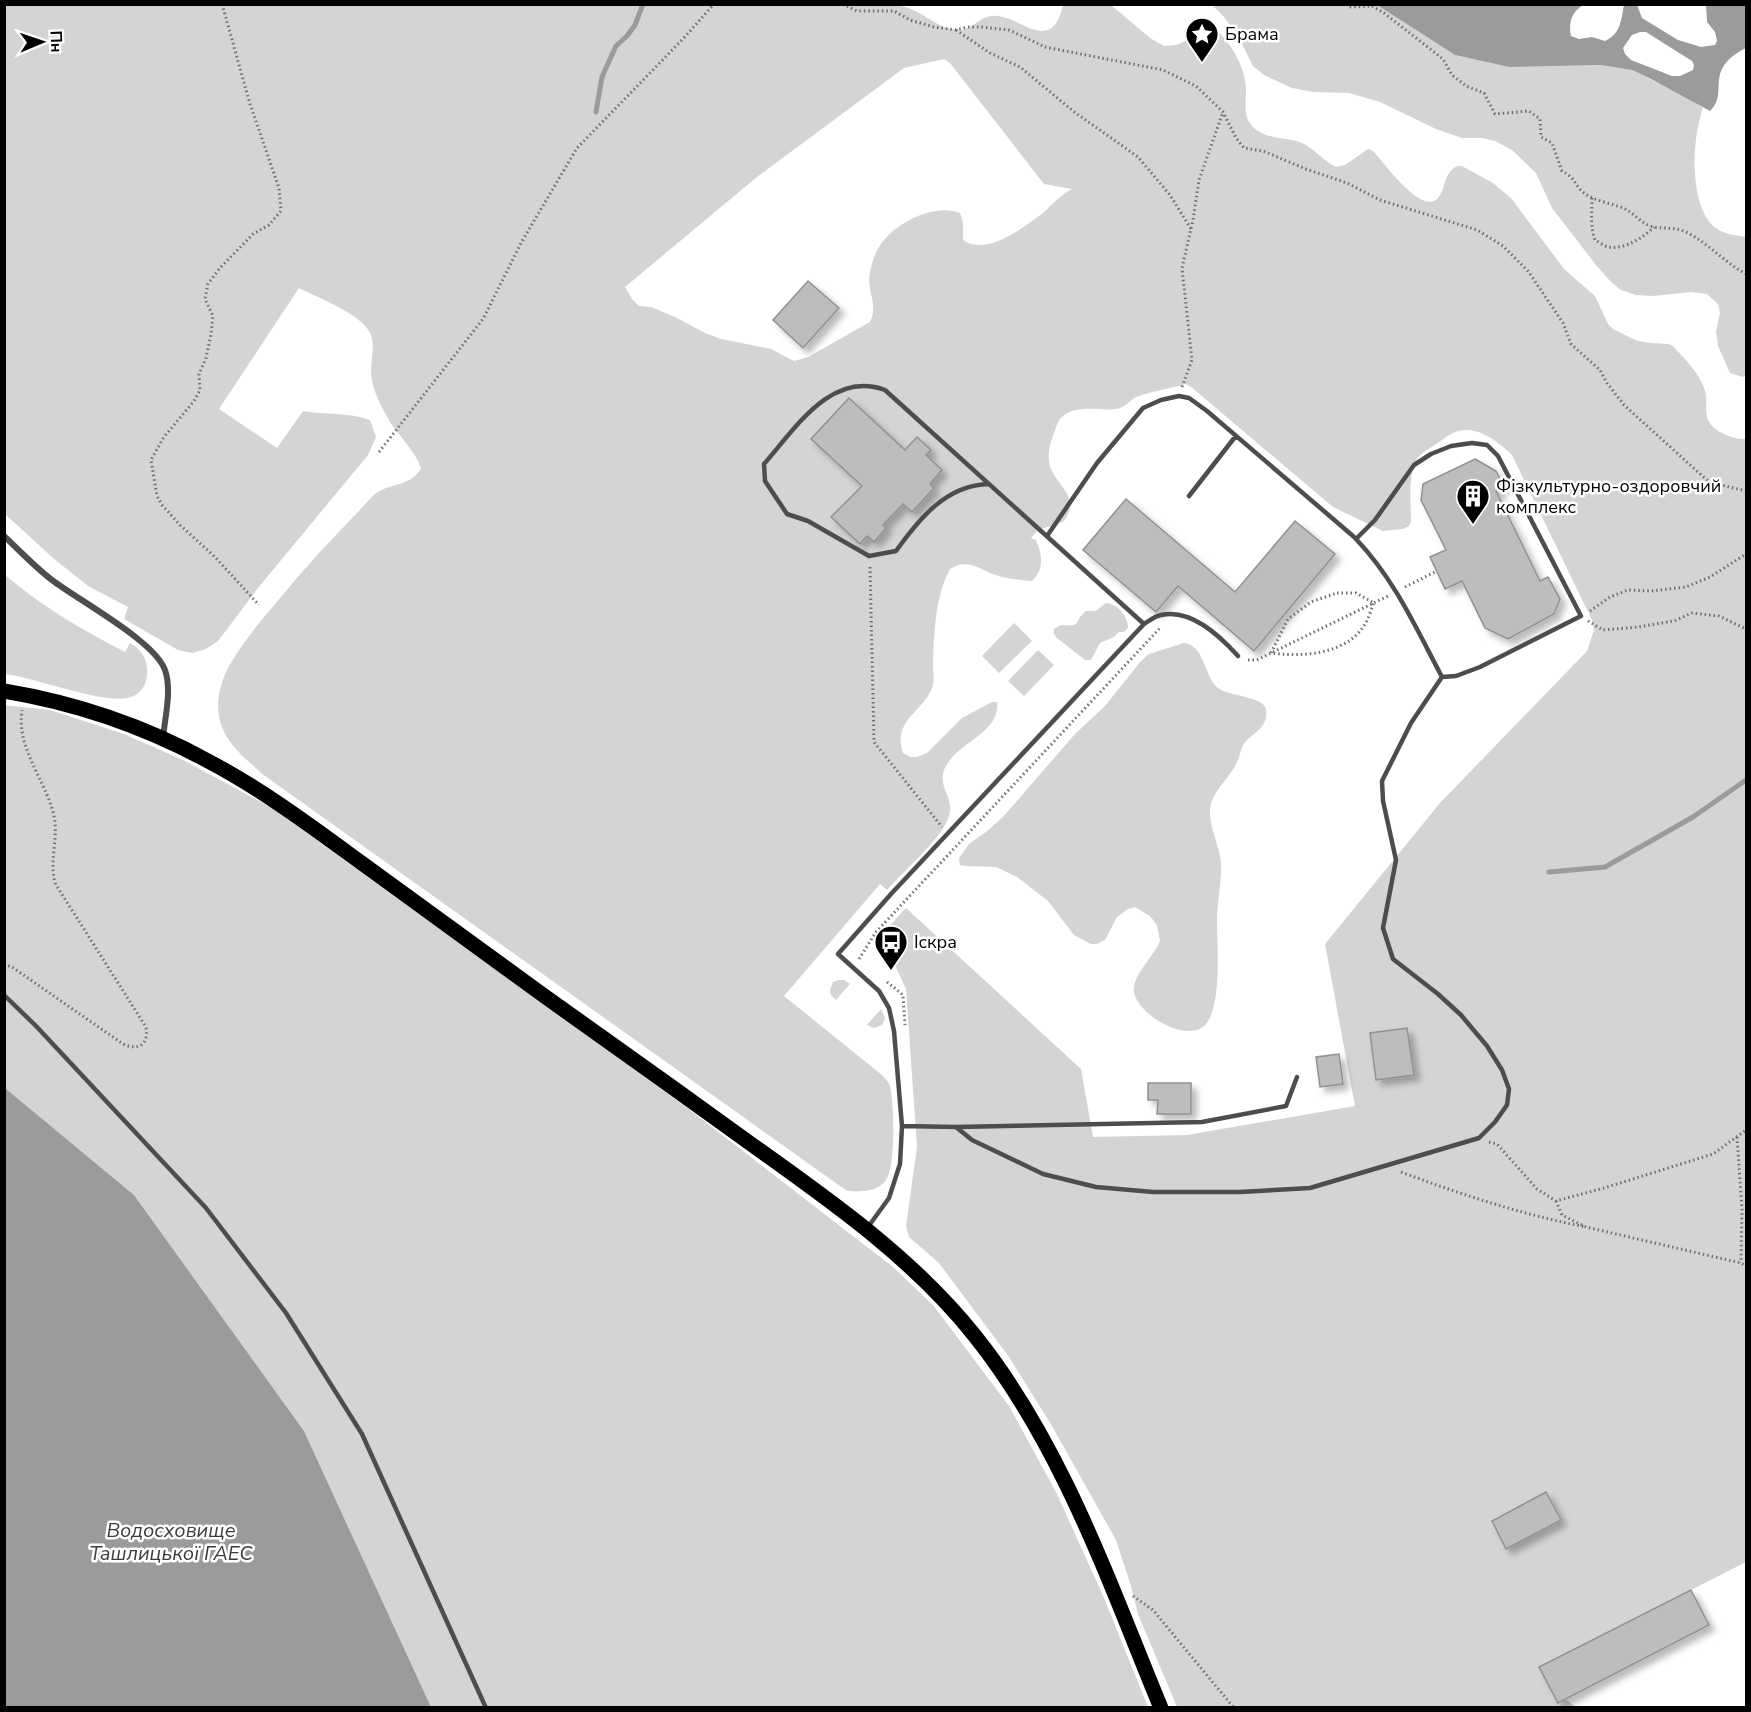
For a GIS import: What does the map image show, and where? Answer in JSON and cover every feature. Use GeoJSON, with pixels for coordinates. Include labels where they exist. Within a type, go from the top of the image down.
{"type":"FeatureCollection","features":[{"type":"Feature","properties":{"kind":"main road"},"geometry":{"type":"LineString","coordinates":[[4,691],[88,710],[163,738],[243,781],[315,829],[805,1182],[866,1229],[944,1299],[992,1358],[1051,1453],[1076,1504],[1161,1707]]}},
{"type":"Feature","properties":{"kind":"street"},"geometry":{"type":"LineString","coordinates":[[4,536],[50,579],[134,635],[153,651],[165,669],[168,692],[163,738]]}},
{"type":"Feature","properties":{"kind":"lane"},"geometry":{"type":"LineString","coordinates":[[989,484],[976,484],[945,496],[916,523],[896,551],[869,556],[808,521],[787,514],[765,481],[764,464],[808,413],[826,399],[846,387],[870,385],[885,390],[1144,624]]}},
{"type":"Feature","properties":{"kind":"lane"},"geometry":{"type":"LineString","coordinates":[[1047,536],[1097,463],[1143,408],[1161,400],[1179,396],[1189,398],[1356,539],[1377,561],[1397,591],[1442,677]]}},
{"type":"Feature","properties":{"kind":"lane"},"geometry":{"type":"LineString","coordinates":[[1189,496],[1235,437]]}},
{"type":"Feature","properties":{"kind":"lane"},"geometry":{"type":"LineString","coordinates":[[1356,539],[1375,520],[1414,465],[1431,454],[1450,446],[1472,443],[1487,445],[1498,456],[1581,616],[1480,667],[1456,676],[1442,677]]}},
{"type":"Feature","properties":{"kind":"lane"},"geometry":{"type":"LineString","coordinates":[[866,1229],[888,1198],[900,1164],[902,1126],[894,1031],[889,1008],[879,991],[838,954],[947,833],[1144,624],[1161,615],[1175,615],[1194,620],[1224,640],[1238,656]]}},
{"type":"Feature","properties":{"kind":"lane"},"geometry":{"type":"LineString","coordinates":[[956,1127],[972,1140],[1043,1174],[1096,1187],[1126,1191],[1216,1192],[1310,1188],[1479,1138],[1495,1122],[1507,1105],[1509,1089],[1502,1070],[1487,1046],[1461,1015],[1393,959],[1383,928],[1396,860],[1383,801],[1382,781],[1411,723],[1442,677]]}},
{"type":"Feature","properties":{"kind":"lane"},"geometry":{"type":"LineString","coordinates":[[4,995],[36,1026],[206,1208],[286,1313],[362,1434],[486,1707]]}},
{"type":"Feature","properties":{"kind":"lane"},"geometry":{"type":"LineString","coordinates":[[902,1126],[1202,1122],[1286,1106],[1297,1077]]}},
{"type":"Feature","properties":{"kind":"path"},"geometry":{"type":"LineString","coordinates":[[222,4],[254,115],[279,188],[281,211],[269,225],[253,234],[208,284],[205,298],[213,316],[206,358],[199,374],[200,390],[194,401],[164,437],[151,460],[155,486],[162,505],[215,557],[259,605]]}},
{"type":"Feature","properties":{"kind":"path"},"geometry":{"type":"LineString","coordinates":[[379,452],[483,319],[521,243],[577,148],[714,4]]}},
{"type":"Feature","properties":{"kind":"path"},"geometry":{"type":"LineString","coordinates":[[843,4],[857,11],[894,11],[933,27],[956,30],[967,27],[1009,30],[1045,47],[1163,70],[1196,86],[1222,112],[1244,148],[1263,152],[1347,183],[1380,200],[1477,230],[1503,246],[1528,271],[1563,323],[1571,344],[1600,370],[1624,405],[1709,482],[1746,491]]}},
{"type":"Feature","properties":{"kind":"path"},"geometry":{"type":"LineString","coordinates":[[1346,4],[1351,7],[1372,6],[1384,13],[1443,59],[1452,75],[1466,86],[1484,93],[1495,114],[1529,111],[1540,118],[1541,137],[1552,143],[1562,171],[1572,176],[1584,194],[1628,211],[1639,220],[1654,227],[1683,231],[1707,244],[1721,258],[1746,274]]}},
{"type":"Feature","properties":{"kind":"path"},"geometry":{"type":"LineString","coordinates":[[956,30],[990,53],[1020,67],[1073,111],[1138,157],[1170,195],[1191,229]]}},
{"type":"Feature","properties":{"kind":"path"},"geometry":{"type":"LineString","coordinates":[[1179,396],[1192,360],[1182,268],[1199,180],[1222,112]]}},
{"type":"Feature","properties":{"kind":"path"},"geometry":{"type":"LineString","coordinates":[[1592,197],[1591,230],[1595,240],[1608,247],[1635,241],[1654,227]]}},
{"type":"Feature","properties":{"kind":"path"},"geometry":{"type":"LineString","coordinates":[[1746,554],[1710,577],[1686,587],[1628,591],[1610,597],[1581,616],[1604,630],[1659,624],[1674,621],[1692,613],[1719,616],[1746,629]]}},
{"type":"Feature","properties":{"kind":"path"},"geometry":{"type":"LineString","coordinates":[[869,556],[874,742],[947,833]]}},
{"type":"Feature","properties":{"kind":"path"},"geometry":{"type":"LineString","coordinates":[[1238,656],[1257,660],[1437,572]]}},
{"type":"Feature","properties":{"kind":"path"},"geometry":{"type":"LineString","coordinates":[[1272,653],[1288,619],[1311,602],[1337,593],[1356,593],[1374,603]]}},
{"type":"Feature","properties":{"kind":"path"},"geometry":{"type":"LineString","coordinates":[[1272,653],[1293,656],[1326,651],[1350,639],[1364,625],[1374,603]]}},
{"type":"Feature","properties":{"kind":"path"},"geometry":{"type":"LineString","coordinates":[[867,966],[858,958],[876,932],[1153,634],[1175,615]]}},
{"type":"Feature","properties":{"kind":"path"},"geometry":{"type":"LineString","coordinates":[[4,964],[12,967],[123,1044],[136,1048],[143,1042],[147,1034],[146,1027],[56,885],[53,874],[54,816],[26,749],[21,729],[25,694]]}},
{"type":"Feature","properties":{"kind":"path"},"geometry":{"type":"LineString","coordinates":[[885,981],[903,995],[905,1031]]}},
{"type":"Feature","properties":{"kind":"path"},"geometry":{"type":"LineString","coordinates":[[1556,1201],[1713,1154],[1746,1131]]}},
{"type":"Feature","properties":{"kind":"path"},"geometry":{"type":"LineString","coordinates":[[1737,1137],[1742,1209],[1741,1263]]}},
{"type":"Feature","properties":{"kind":"path"},"geometry":{"type":"LineString","coordinates":[[1479,1138],[1497,1144],[1537,1188],[1556,1201],[1562,1215],[1586,1227]]}},
{"type":"Feature","properties":{"kind":"path"},"geometry":{"type":"LineString","coordinates":[[1385,1166],[1484,1202],[1746,1266]]}},
{"type":"Feature","properties":{"kind":"path"},"geometry":{"type":"LineString","coordinates":[[1741,1263],[1746,1258]]}},
{"type":"Feature","properties":{"kind":"path"},"geometry":{"type":"LineString","coordinates":[[1108,1580],[1153,1610],[1234,1707]]}},
{"type":"Feature","properties":{"kind":"shaded area"},"geometry":{"type":"Polygon","coordinates":[[[869,4],[909,8],[952,29],[965,29],[987,17],[998,16],[1044,31],[1052,28],[1058,20],[1063,5],[1111,5],[1150,38],[1164,46],[1176,45],[1210,31],[1217,31],[1228,43],[1240,65],[1245,80],[1248,120],[1253,127],[1265,135],[1302,143],[1336,167],[1345,165],[1368,149],[1373,151],[1403,185],[1422,200],[1431,202],[1438,198],[1449,173],[1457,166],[1462,166],[1493,183],[1511,198],[1564,269],[1595,296],[1608,324],[1635,340],[1673,346],[1702,382],[1709,422],[1723,434],[1746,439],[1746,1562],[1540,1667],[1557,1703],[1565,1699],[1576,1707],[1177,1707],[1138,1614],[1116,1540],[1052,1426],[1009,1357],[939,1263],[909,1237],[906,1226],[917,1147],[906,989],[881,935],[906,908],[1081,1069],[1093,1137],[1187,1135],[1355,1106],[1325,944],[1440,803],[1587,651],[1594,630],[1592,620],[1512,455],[1493,439],[1477,432],[1461,430],[1453,433],[1424,452],[1415,462],[1411,479],[1411,522],[1409,526],[1403,529],[1383,531],[1333,507],[1185,384],[1136,397],[1119,408],[1081,409],[1061,418],[1051,441],[1049,461],[1051,469],[1070,500],[1070,507],[1063,522],[1038,530],[1031,538],[1036,540],[1041,556],[1041,566],[1036,576],[1032,581],[1011,579],[963,564],[950,569],[941,591],[935,628],[933,685],[928,696],[905,724],[901,742],[903,753],[917,757],[927,753],[962,718],[992,702],[997,702],[997,712],[987,728],[956,753],[945,768],[943,782],[950,806],[947,821],[933,842],[887,890],[880,884],[784,996],[882,1075],[890,1086],[893,1134],[889,1173],[883,1184],[874,1189],[847,1191],[265,776],[237,750],[225,734],[219,716],[220,691],[228,668],[248,638],[303,571],[372,496],[381,490],[407,481],[421,468],[414,454],[390,422],[378,399],[371,377],[372,339],[366,327],[359,320],[339,307],[299,288],[219,409],[277,448],[303,411],[370,420],[376,437],[368,455],[258,588],[218,641],[206,649],[192,653],[178,650],[124,619],[128,607],[88,586],[5,514],[5,5],[869,4]],[[944,59],[904,68],[757,177],[625,287],[632,299],[639,306],[651,307],[705,333],[721,339],[771,349],[794,361],[808,357],[870,322],[873,303],[869,279],[874,259],[885,239],[909,220],[940,210],[960,213],[963,222],[963,240],[983,245],[1005,238],[1035,219],[1072,189],[1044,184],[950,63],[944,59]]]}},
{"type":"Feature","properties":{"kind":"shaded area"},"geometry":{"type":"Polygon","coordinates":[[[1212,5],[1377,5],[1455,55],[1509,67],[1600,65],[1632,70],[1703,108],[1695,152],[1699,200],[1712,225],[1728,234],[1746,237],[1746,375],[1743,377],[1730,373],[1718,346],[1716,331],[1720,313],[1718,304],[1707,294],[1691,292],[1654,296],[1636,295],[1621,290],[1596,265],[1552,208],[1536,173],[1512,150],[1495,141],[1482,138],[1462,138],[1436,129],[1380,102],[1349,93],[1313,92],[1292,88],[1264,75],[1253,66],[1239,38],[1212,5]]]}},
{"type":"Feature","properties":{"kind":"shaded area"},"geometry":{"type":"Polygon","coordinates":[[[4,574],[62,617],[92,634],[125,652],[130,643],[137,648],[144,656],[147,668],[146,682],[142,689],[131,697],[105,698],[5,674],[4,574]]]}},
{"type":"Feature","properties":{"kind":"shaded area"},"geometry":{"type":"Polygon","coordinates":[[[1106,603],[1122,611],[1128,628],[1100,643],[1091,660],[1085,660],[1057,638],[1054,629],[1061,625],[1075,624],[1086,611],[1096,611],[1106,603]]]}},
{"type":"Feature","properties":{"kind":"shaded area"},"geometry":{"type":"Polygon","coordinates":[[[1014,623],[1032,641],[999,673],[982,656],[1014,623]]]}},
{"type":"Feature","properties":{"kind":"shaded area"},"geometry":{"type":"Polygon","coordinates":[[[1184,643],[1196,649],[1213,683],[1218,688],[1253,699],[1264,705],[1266,709],[1265,721],[1243,745],[1234,768],[1211,802],[1211,822],[1221,862],[1217,914],[1217,989],[1211,1015],[1206,1024],[1198,1030],[1188,1031],[1165,1025],[1154,1018],[1138,1002],[1134,993],[1139,973],[1160,941],[1157,925],[1150,916],[1135,907],[1128,909],[1117,917],[1105,940],[1091,944],[1074,935],[1048,901],[1017,877],[996,867],[960,865],[959,858],[969,844],[1003,817],[1075,734],[1105,706],[1141,661],[1149,654],[1184,643]]]}},
{"type":"Feature","properties":{"kind":"shaded area"},"geometry":{"type":"Polygon","coordinates":[[[1038,650],[1054,665],[1024,696],[1008,681],[1038,650]]]}},
{"type":"Feature","properties":{"kind":"shaded area"},"geometry":{"type":"Polygon","coordinates":[[[4,705],[50,710],[124,734],[185,761],[272,808],[686,1107],[893,1267],[933,1305],[1009,1406],[1057,1494],[1104,1598],[1148,1707],[431,1707],[304,1431],[134,1195],[5,1088],[4,705]]]}},
{"type":"Feature","properties":{"kind":"shaded area"},"geometry":{"type":"Polygon","coordinates":[[[844,980],[850,984],[836,1000],[830,990],[833,982],[844,980]]]}},
{"type":"Feature","properties":{"kind":"shaded area"},"geometry":{"type":"Polygon","coordinates":[[[881,1009],[885,1018],[882,1025],[874,1028],[867,1025],[881,1009]]]}},
{"type":"Feature","properties":{"kind":"water"},"geometry":{"type":"Polygon","coordinates":[[[1377,5],[1583,5],[1572,18],[1571,36],[1579,39],[1592,37],[1605,41],[1617,30],[1624,5],[1637,5],[1642,18],[1678,40],[1701,47],[1715,45],[1717,41],[1715,32],[1707,22],[1706,5],[1746,5],[1746,48],[1733,56],[1725,65],[1719,81],[1718,97],[1710,111],[1632,70],[1600,65],[1509,67],[1455,55],[1377,5]],[[1646,32],[1632,35],[1623,48],[1631,60],[1672,76],[1680,76],[1693,70],[1692,61],[1646,32]]]}},
{"type":"Feature","properties":{"kind":"water","name":"Водосховище Ташлицької ГАЕС"},"geometry":{"type":"Polygon","coordinates":[[[5,1088],[134,1195],[304,1431],[431,1707],[5,1707],[5,1088]]]}},
{"type":"Feature","properties":{"kind":"building"},"geometry":{"type":"Polygon","coordinates":[[[808,281],[839,308],[803,348],[773,320],[808,281]]]}},
{"type":"Feature","properties":{"kind":"building"},"geometry":{"type":"Polygon","coordinates":[[[849,398],[905,450],[917,437],[931,450],[926,455],[942,470],[930,484],[934,488],[912,512],[903,504],[883,525],[886,528],[874,542],[867,536],[860,544],[831,517],[862,486],[811,439],[849,398]]]}},
{"type":"Feature","properties":{"kind":"building","name":"Фізкультурно-оздоровчий комплекс"},"geometry":{"type":"Polygon","coordinates":[[[1475,459],[1496,471],[1504,487],[1496,491],[1540,581],[1548,577],[1560,599],[1554,614],[1508,639],[1485,628],[1462,581],[1445,589],[1430,557],[1446,550],[1421,500],[1423,484],[1475,459]]]}},
{"type":"Feature","properties":{"kind":"building"},"geometry":{"type":"Polygon","coordinates":[[[1126,499],[1235,592],[1295,521],[1335,554],[1254,651],[1178,586],[1156,612],[1083,550],[1126,499]]]}},
{"type":"Feature","properties":{"kind":"building"},"geometry":{"type":"Polygon","coordinates":[[[1407,1028],[1414,1075],[1376,1080],[1370,1033],[1407,1028]]]}},
{"type":"Feature","properties":{"kind":"building"},"geometry":{"type":"Polygon","coordinates":[[[1339,1054],[1343,1084],[1320,1087],[1316,1057],[1339,1054]]]}},
{"type":"Feature","properties":{"kind":"building"},"geometry":{"type":"Polygon","coordinates":[[[1148,1083],[1191,1083],[1191,1114],[1157,1114],[1158,1100],[1148,1100],[1148,1083]]]}},
{"type":"Feature","properties":{"kind":"building"},"geometry":{"type":"Polygon","coordinates":[[[1546,1492],[1561,1520],[1506,1549],[1492,1521],[1546,1492]]]}},
{"type":"Feature","properties":{"kind":"building"},"geometry":{"type":"Polygon","coordinates":[[[1691,1590],[1709,1625],[1558,1703],[1539,1667],[1691,1590]]]}},
{"type":"Feature","properties":{"kind":"waterway"},"geometry":{"type":"LineString","coordinates":[[596,112],[602,77],[616,46],[635,25],[643,4]]}},
{"type":"Feature","properties":{"kind":"waterway"},"geometry":{"type":"LineString","coordinates":[[1549,872],[1605,867],[1693,817],[1746,780]]}},
{"type":"Feature","properties":{"kind":"place","name":"Брама"},"geometry":{"type":"Point","coordinates":[1202,63]}},
{"type":"Feature","properties":{"kind":"place","name":"Фізкультурно-оздоровчий комплекс"},"geometry":{"type":"Point","coordinates":[1473,525]}},
{"type":"Feature","properties":{"kind":"place","name":"Іскра"},"geometry":{"type":"Point","coordinates":[891,971]}}]}
